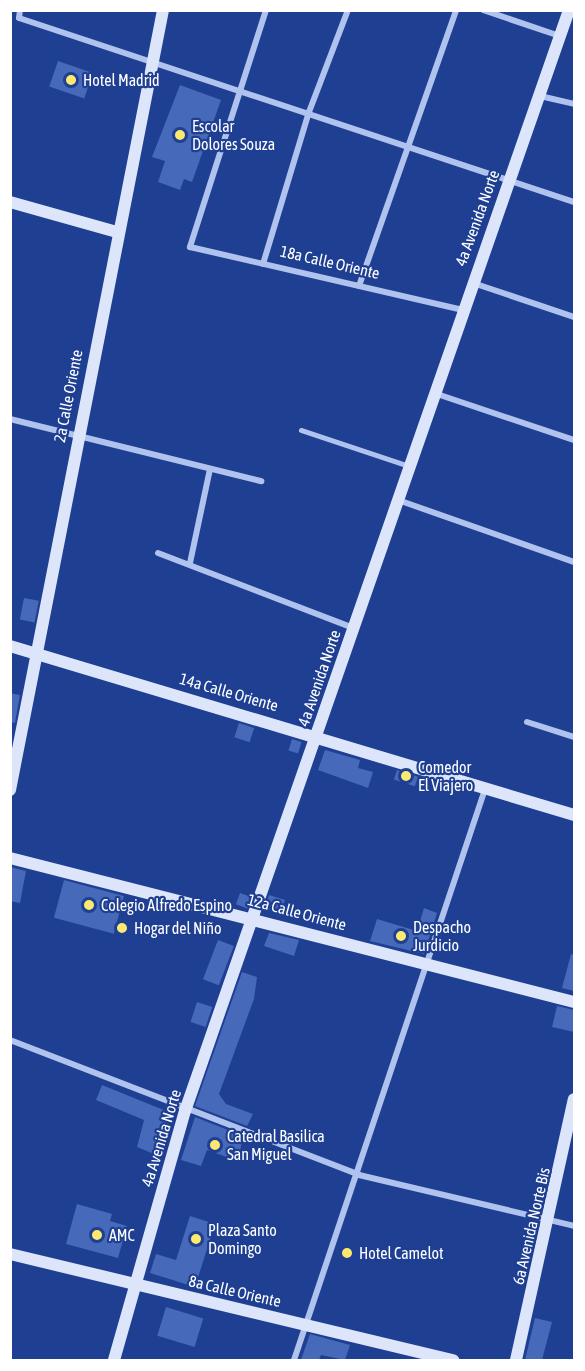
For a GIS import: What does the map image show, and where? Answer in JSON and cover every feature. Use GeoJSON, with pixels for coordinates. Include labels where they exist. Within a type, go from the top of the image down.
{"type":"FeatureCollection","features":[{"type":"Feature","properties":{"kind":"main road","name":"2a Calle Oriente"},"geometry":{"type":"LineString","coordinates":[[10,790],[130,164],[163,10]]}},
{"type":"Feature","properties":{"kind":"main road","name":"4a Avenida Norte"},"geometry":{"type":"LineString","coordinates":[[114,1360],[133,1284],[185,1111],[462,310],[569,10]]}},
{"type":"Feature","properties":{"kind":"main road"},"geometry":{"type":"LineString","coordinates":[[10,202],[117,232]]}},
{"type":"Feature","properties":{"kind":"main road","name":"14a Calle Oriente"},"geometry":{"type":"LineString","coordinates":[[10,646],[316,735],[574,815]]}},
{"type":"Feature","properties":{"kind":"main road","name":"12a Calle Oriente"},"geometry":{"type":"LineString","coordinates":[[10,858],[253,917],[574,1002]]}},
{"type":"Feature","properties":{"kind":"main road","name":"6a Avenida Norte Bis"},"geometry":{"type":"LineString","coordinates":[[516,1360],[550,1221],[574,1099]]}},
{"type":"Feature","properties":{"kind":"main road","name":"8a Calle Oriente"},"geometry":{"type":"LineString","coordinates":[[10,1254],[453,1360]]}},
{"type":"Feature","properties":{"kind":"street"},"geometry":{"type":"LineString","coordinates":[[20,10],[19,18],[407,144],[574,202]]}},
{"type":"Feature","properties":{"kind":"street"},"geometry":{"type":"LineString","coordinates":[[238,88],[266,10]]}},
{"type":"Feature","properties":{"kind":"street"},"geometry":{"type":"LineString","coordinates":[[263,264],[309,112],[348,10]]}},
{"type":"Feature","properties":{"kind":"street"},"geometry":{"type":"LineString","coordinates":[[359,286],[456,10]]}},
{"type":"Feature","properties":{"kind":"street"},"geometry":{"type":"LineString","coordinates":[[483,10],[560,36]]}},
{"type":"Feature","properties":{"kind":"street","name":"18a Calle Oriente"},"geometry":{"type":"LineString","coordinates":[[238,88],[190,247],[462,310]]}},
{"type":"Feature","properties":{"kind":"street"},"geometry":{"type":"LineString","coordinates":[[539,96],[574,104]]}},
{"type":"Feature","properties":{"kind":"street"},"geometry":{"type":"LineString","coordinates":[[472,283],[574,317]]}},
{"type":"Feature","properties":{"kind":"street"},"geometry":{"type":"LineString","coordinates":[[434,393],[574,440]]}},
{"type":"Feature","properties":{"kind":"street"},"geometry":{"type":"LineString","coordinates":[[10,419],[261,481]]}},
{"type":"Feature","properties":{"kind":"street"},"geometry":{"type":"LineString","coordinates":[[190,563],[210,469]]}},
{"type":"Feature","properties":{"kind":"street"},"geometry":{"type":"LineString","coordinates":[[398,500],[574,562]]}},
{"type":"Feature","properties":{"kind":"street"},"geometry":{"type":"LineString","coordinates":[[158,553],[354,626]]}},
{"type":"Feature","properties":{"kind":"street"},"geometry":{"type":"LineString","coordinates":[[527,722],[574,737]]}},
{"type":"Feature","properties":{"kind":"street"},"geometry":{"type":"LineString","coordinates":[[294,1360],[358,1175],[485,789]]}},
{"type":"Feature","properties":{"kind":"street"},"geometry":{"type":"LineString","coordinates":[[10,1040],[185,1111],[358,1175],[574,1226]]}},
{"type":"Feature","properties":{"kind":"lane"},"geometry":{"type":"LineString","coordinates":[[10,16],[19,18]]}},
{"type":"Feature","properties":{"kind":"lane"},"geometry":{"type":"LineString","coordinates":[[301,430],[409,466]]}},
{"type":"Feature","properties":{"kind":"building","name":"Hotel Madrid"},"geometry":{"type":"Polygon","coordinates":[[[58,61],[93,73],[84,99],[49,87],[58,61]]]}},
{"type":"Feature","properties":{"kind":"building"},"geometry":{"type":"Polygon","coordinates":[[[180,85],[221,100],[192,182],[184,179],[180,190],[158,182],[165,161],[152,157],[180,85]]]}},
{"type":"Feature","properties":{"kind":"building"},"geometry":{"type":"Polygon","coordinates":[[[24,598],[39,601],[35,622],[20,620],[24,598]]]}},
{"type":"Feature","properties":{"kind":"building"},"geometry":{"type":"Polygon","coordinates":[[[10,693],[20,695],[15,723],[10,722],[10,693]]]}},
{"type":"Feature","properties":{"kind":"building"},"geometry":{"type":"Polygon","coordinates":[[[239,723],[254,728],[250,742],[234,737],[239,723]]]}},
{"type":"Feature","properties":{"kind":"building"},"geometry":{"type":"Polygon","coordinates":[[[292,739],[302,742],[298,753],[288,750],[292,739]]]}},
{"type":"Feature","properties":{"kind":"building"},"geometry":{"type":"Polygon","coordinates":[[[325,750],[360,760],[358,768],[373,772],[368,788],[318,770],[325,750]]]}},
{"type":"Feature","properties":{"kind":"building"},"geometry":{"type":"Polygon","coordinates":[[[397,770],[418,777],[415,786],[394,780],[397,770]]]}},
{"type":"Feature","properties":{"kind":"building"},"geometry":{"type":"Polygon","coordinates":[[[10,867],[26,871],[20,903],[10,901],[10,867]]]}},
{"type":"Feature","properties":{"kind":"building","name":"Colegio Alfredo Espino"},"geometry":{"type":"Polygon","coordinates":[[[64,880],[124,896],[114,934],[54,918],[64,880]]]}},
{"type":"Feature","properties":{"kind":"building"},"geometry":{"type":"Polygon","coordinates":[[[240,893],[251,897],[247,908],[236,904],[240,893]]]}},
{"type":"Feature","properties":{"kind":"building"},"geometry":{"type":"Polygon","coordinates":[[[269,895],[285,900],[280,916],[265,908],[269,895]]]}},
{"type":"Feature","properties":{"kind":"building","name":"Despacho Jurdicio"},"geometry":{"type":"Polygon","coordinates":[[[424,908],[437,913],[424,954],[370,941],[377,919],[417,931],[424,908]]]}},
{"type":"Feature","properties":{"kind":"building"},"geometry":{"type":"Polygon","coordinates":[[[269,933],[299,940],[294,956],[264,946],[269,933]]]}},
{"type":"Feature","properties":{"kind":"building"},"geometry":{"type":"Polygon","coordinates":[[[218,940],[234,946],[219,985],[203,979],[218,940]]]}},
{"type":"Feature","properties":{"kind":"building"},"geometry":{"type":"Polygon","coordinates":[[[571,954],[574,955],[574,991],[562,988],[571,954]]]}},
{"type":"Feature","properties":{"kind":"building"},"geometry":{"type":"Polygon","coordinates":[[[242,972],[257,977],[254,999],[219,1094],[226,1104],[253,1114],[247,1126],[195,1106],[242,972]]]}},
{"type":"Feature","properties":{"kind":"building"},"geometry":{"type":"Polygon","coordinates":[[[197,1002],[212,1007],[206,1027],[191,1022],[197,1002]]]}},
{"type":"Feature","properties":{"kind":"building"},"geometry":{"type":"Polygon","coordinates":[[[557,1006],[574,1010],[574,1032],[552,1027],[557,1006]]]}},
{"type":"Feature","properties":{"kind":"building"},"geometry":{"type":"Polygon","coordinates":[[[102,1085],[171,1113],[159,1156],[137,1147],[144,1120],[96,1100],[102,1085]]]}},
{"type":"Feature","properties":{"kind":"building","name":"Catedral Basilica San Miguel"},"geometry":{"type":"Polygon","coordinates":[[[195,1117],[243,1136],[238,1161],[207,1150],[201,1166],[181,1160],[195,1117]]]}},
{"type":"Feature","properties":{"kind":"building","name":"AMC"},"geometry":{"type":"Polygon","coordinates":[[[77,1204],[112,1214],[110,1221],[127,1226],[118,1258],[66,1244],[77,1204]]]}},
{"type":"Feature","properties":{"kind":"building","name":"Plaza Santo Domingo"},"geometry":{"type":"Polygon","coordinates":[[[190,1216],[215,1224],[195,1287],[150,1273],[156,1254],[176,1260],[190,1216]]]}},
{"type":"Feature","properties":{"kind":"building"},"geometry":{"type":"Polygon","coordinates":[[[166,1307],[203,1318],[195,1347],[157,1336],[166,1307]]]}},
{"type":"Feature","properties":{"kind":"building"},"geometry":{"type":"Polygon","coordinates":[[[535,1318],[552,1322],[542,1360],[525,1360],[535,1318]]]}},
{"type":"Feature","properties":{"kind":"building"},"geometry":{"type":"Polygon","coordinates":[[[310,1334],[350,1345],[345,1360],[321,1355],[319,1360],[301,1360],[310,1334]]]}},
{"type":"Feature","properties":{"kind":"place","name":"Hotel Madrid"},"geometry":{"type":"Point","coordinates":[71,80]}},
{"type":"Feature","properties":{"kind":"place","name":"Escolar Dolores Souza"},"geometry":{"type":"Point","coordinates":[180,135]}},
{"type":"Feature","properties":{"kind":"place","name":"Comedor El Viajero"},"geometry":{"type":"Point","coordinates":[406,776]}},
{"type":"Feature","properties":{"kind":"place","name":"Colegio Alfredo Espino"},"geometry":{"type":"Point","coordinates":[89,905]}},
{"type":"Feature","properties":{"kind":"place","name":"Hogar del Niño"},"geometry":{"type":"Point","coordinates":[122,928]}},
{"type":"Feature","properties":{"kind":"place","name":"Despacho Jurdicio"},"geometry":{"type":"Point","coordinates":[401,936]}},
{"type":"Feature","properties":{"kind":"place","name":"Catedral Basilica San Miguel"},"geometry":{"type":"Point","coordinates":[215,1145]}},
{"type":"Feature","properties":{"kind":"place","name":"AMC"},"geometry":{"type":"Point","coordinates":[97,1235]}},
{"type":"Feature","properties":{"kind":"place","name":"Plaza Santo Domingo"},"geometry":{"type":"Point","coordinates":[196,1239]}},
{"type":"Feature","properties":{"kind":"place","name":"Hotel Camelot"},"geometry":{"type":"Point","coordinates":[347,1253]}}]}
